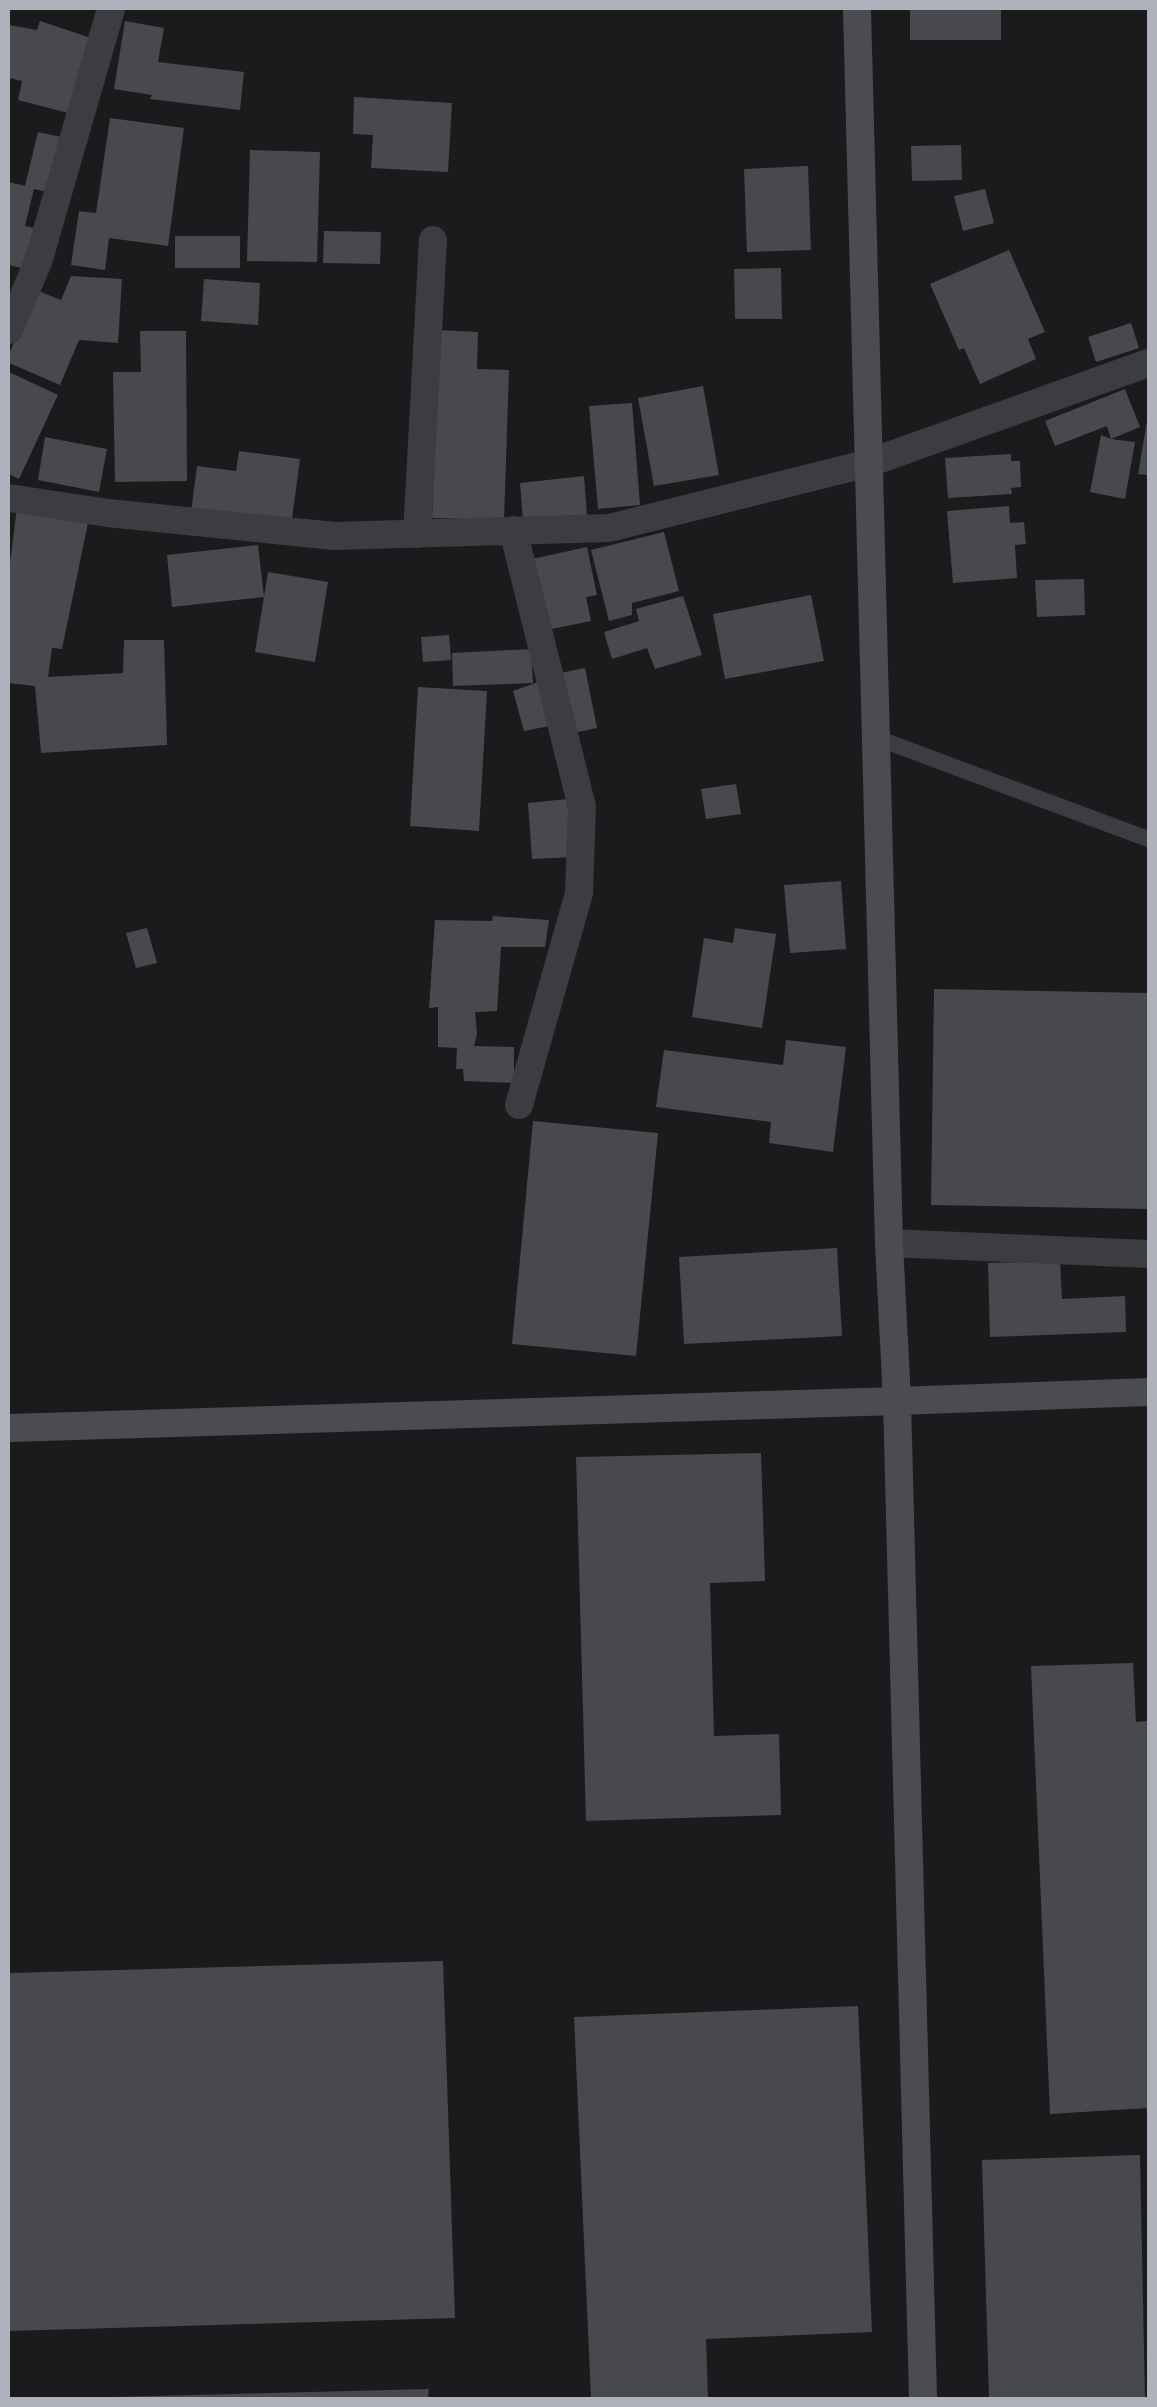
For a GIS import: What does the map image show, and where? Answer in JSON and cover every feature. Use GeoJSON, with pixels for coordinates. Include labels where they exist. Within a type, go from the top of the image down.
{"type":"FeatureCollection","features":[{"type":"Feature","properties":{"kind":"street"},"geometry":{"type":"LineString","coordinates":[[9,330],[38,262],[111,9]]}},
{"type":"Feature","properties":{"kind":"street"},"geometry":{"type":"LineString","coordinates":[[857,9],[889,1243],[897,1401],[923,2398]]}},
{"type":"Feature","properties":{"kind":"street"},"geometry":{"type":"LineString","coordinates":[[418,534],[433,240]]}},
{"type":"Feature","properties":{"kind":"street"},"geometry":{"type":"LineString","coordinates":[[9,498],[108,513],[334,536],[609,528],[869,464],[1148,363]]}},
{"type":"Feature","properties":{"kind":"street"},"geometry":{"type":"LineString","coordinates":[[513,530],[582,807],[579,893],[519,1105]]}},
{"type":"Feature","properties":{"kind":"street"},"geometry":{"type":"LineString","coordinates":[[889,1243],[1148,1254]]}},
{"type":"Feature","properties":{"kind":"street"},"geometry":{"type":"LineString","coordinates":[[9,1428],[1148,1392]]}},
{"type":"Feature","properties":{"kind":"lane"},"geometry":{"type":"LineString","coordinates":[[877,738],[1148,838]]}},
{"type":"Feature","properties":{"kind":"building"},"geometry":{"type":"Polygon","coordinates":[[[910,9],[1001,9],[1001,40],[910,40],[910,9]]]}},
{"type":"Feature","properties":{"kind":"building"},"geometry":{"type":"Polygon","coordinates":[[[40,21],[91,38],[72,114],[18,100],[22,81],[9,78],[9,25],[37,30],[40,21]]]}},
{"type":"Feature","properties":{"kind":"building"},"geometry":{"type":"Polygon","coordinates":[[[125,21],[164,28],[158,62],[244,72],[240,110],[150,99],[152,95],[114,89],[125,21]]]}},
{"type":"Feature","properties":{"kind":"building"},"geometry":{"type":"Polygon","coordinates":[[[354,97],[452,103],[448,172],[371,168],[373,135],[353,134],[354,97]]]}},
{"type":"Feature","properties":{"kind":"building"},"geometry":{"type":"Polygon","coordinates":[[[110,118],[184,128],[168,246],[109,238],[105,270],[71,265],[79,211],[96,213],[110,118]]]}},
{"type":"Feature","properties":{"kind":"building"},"geometry":{"type":"Polygon","coordinates":[[[38,132],[66,138],[52,193],[34,189],[25,226],[39,229],[29,270],[9,265],[9,182],[25,186],[38,132]]]}},
{"type":"Feature","properties":{"kind":"building"},"geometry":{"type":"Polygon","coordinates":[[[961,145],[962,180],[912,181],[911,146],[961,145]]]}},
{"type":"Feature","properties":{"kind":"building"},"geometry":{"type":"Polygon","coordinates":[[[250,150],[320,152],[317,262],[247,261],[250,150]]]}},
{"type":"Feature","properties":{"kind":"building"},"geometry":{"type":"Polygon","coordinates":[[[808,166],[811,250],[747,252],[744,169],[808,166]]]}},
{"type":"Feature","properties":{"kind":"building"},"geometry":{"type":"Polygon","coordinates":[[[985,189],[994,223],[963,231],[954,196],[985,189]]]}},
{"type":"Feature","properties":{"kind":"building"},"geometry":{"type":"Polygon","coordinates":[[[324,231],[381,232],[380,264],[323,263],[324,231]]]}},
{"type":"Feature","properties":{"kind":"building"},"geometry":{"type":"Polygon","coordinates":[[[175,236],[240,236],[240,268],[175,268],[175,236]]]}},
{"type":"Feature","properties":{"kind":"building"},"geometry":{"type":"Polygon","coordinates":[[[1009,250],[1045,332],[1028,339],[1036,359],[980,384],[964,348],[959,350],[930,284],[1009,250]]]}},
{"type":"Feature","properties":{"kind":"building"},"geometry":{"type":"Polygon","coordinates":[[[781,268],[782,319],[735,319],[734,269],[781,268]]]}},
{"type":"Feature","properties":{"kind":"building"},"geometry":{"type":"Polygon","coordinates":[[[71,276],[122,279],[118,343],[79,340],[60,385],[9,363],[9,354],[36,290],[61,300],[71,276]]]}},
{"type":"Feature","properties":{"kind":"building"},"geometry":{"type":"Polygon","coordinates":[[[204,279],[260,283],[258,325],[201,321],[204,279]]]}},
{"type":"Feature","properties":{"kind":"building"},"geometry":{"type":"Polygon","coordinates":[[[1131,323],[1139,348],[1096,362],[1088,337],[1131,323]]]}},
{"type":"Feature","properties":{"kind":"building"},"geometry":{"type":"Polygon","coordinates":[[[438,330],[478,332],[477,369],[509,370],[504,520],[432,518],[438,330]]]}},
{"type":"Feature","properties":{"kind":"building"},"geometry":{"type":"Polygon","coordinates":[[[140,331],[186,331],[187,481],[115,482],[113,372],[141,372],[140,331]]]}},
{"type":"Feature","properties":{"kind":"building"},"geometry":{"type":"Polygon","coordinates":[[[9,372],[58,395],[19,479],[9,474],[9,372]]]}},
{"type":"Feature","properties":{"kind":"building"},"geometry":{"type":"Polygon","coordinates":[[[703,386],[719,475],[654,486],[638,398],[703,386]]]}},
{"type":"Feature","properties":{"kind":"building"},"geometry":{"type":"Polygon","coordinates":[[[1125,389],[1140,427],[1111,439],[1107,426],[1055,446],[1045,421],[1125,389]]]}},
{"type":"Feature","properties":{"kind":"building"},"geometry":{"type":"Polygon","coordinates":[[[632,403],[640,505],[598,509],[589,406],[632,403]]]}},
{"type":"Feature","properties":{"kind":"building"},"geometry":{"type":"Polygon","coordinates":[[[1148,421],[1148,475],[1138,474],[1148,421]]]}},
{"type":"Feature","properties":{"kind":"building"},"geometry":{"type":"Polygon","coordinates":[[[1101,435],[1111,439],[1135,442],[1125,499],[1090,492],[1101,435]]]}},
{"type":"Feature","properties":{"kind":"building"},"geometry":{"type":"Polygon","coordinates":[[[45,437],[107,449],[99,492],[38,480],[45,437]]]}},
{"type":"Feature","properties":{"kind":"building"},"geometry":{"type":"Polygon","coordinates":[[[239,451],[300,459],[291,526],[191,512],[197,466],[236,471],[239,451]]]}},
{"type":"Feature","properties":{"kind":"building"},"geometry":{"type":"Polygon","coordinates":[[[1011,454],[1011,461],[1020,461],[1021,487],[1011,488],[1012,494],[948,498],[945,458],[1011,454]]]}},
{"type":"Feature","properties":{"kind":"building"},"geometry":{"type":"Polygon","coordinates":[[[584,476],[587,515],[523,521],[520,483],[584,476]]]}},
{"type":"Feature","properties":{"kind":"building"},"geometry":{"type":"Polygon","coordinates":[[[1009,506],[1010,523],[1024,522],[1026,544],[1015,545],[1017,578],[953,583],[947,511],[1009,506]]]}},
{"type":"Feature","properties":{"kind":"building"},"geometry":{"type":"Polygon","coordinates":[[[17,507],[89,518],[62,649],[52,648],[48,677],[123,673],[124,640],[164,640],[167,745],[41,753],[35,686],[9,683],[9,571],[17,507]]]}},
{"type":"Feature","properties":{"kind":"building"},"geometry":{"type":"Polygon","coordinates":[[[664,532],[679,591],[632,603],[632,615],[609,621],[591,550],[664,532]]]}},
{"type":"Feature","properties":{"kind":"building"},"geometry":{"type":"Polygon","coordinates":[[[258,545],[264,597],[172,607],[167,555],[258,545]]]}},
{"type":"Feature","properties":{"kind":"building"},"geometry":{"type":"Polygon","coordinates":[[[587,547],[597,595],[586,597],[591,621],[547,630],[532,559],[587,547]]]}},
{"type":"Feature","properties":{"kind":"building"},"geometry":{"type":"Polygon","coordinates":[[[268,572],[328,582],[315,662],[255,652],[268,572]]]}},
{"type":"Feature","properties":{"kind":"building"},"geometry":{"type":"Polygon","coordinates":[[[1084,579],[1085,615],[1037,617],[1035,580],[1084,579]]]}},
{"type":"Feature","properties":{"kind":"building"},"geometry":{"type":"Polygon","coordinates":[[[811,595],[824,661],[725,679],[713,614],[811,595]]]}},
{"type":"Feature","properties":{"kind":"building"},"geometry":{"type":"Polygon","coordinates":[[[683,596],[702,655],[655,669],[647,648],[612,659],[604,632],[639,621],[636,609],[683,596]]]}},
{"type":"Feature","properties":{"kind":"building"},"geometry":{"type":"Polygon","coordinates":[[[449,635],[451,660],[423,662],[421,637],[449,635]]]}},
{"type":"Feature","properties":{"kind":"building"},"geometry":{"type":"Polygon","coordinates":[[[531,649],[533,683],[453,686],[452,653],[531,649]]]}},
{"type":"Feature","properties":{"kind":"building"},"geometry":{"type":"Polygon","coordinates":[[[585,668],[597,728],[568,734],[556,674],[585,668]]]}},
{"type":"Feature","properties":{"kind":"building"},"geometry":{"type":"Polygon","coordinates":[[[541,681],[554,725],[524,731],[513,691],[541,681]]]}},
{"type":"Feature","properties":{"kind":"building"},"geometry":{"type":"Polygon","coordinates":[[[418,687],[487,691],[479,831],[410,826],[418,687]]]}},
{"type":"Feature","properties":{"kind":"building"},"geometry":{"type":"Polygon","coordinates":[[[736,784],[741,814],[706,819],[701,789],[736,784]]]}},
{"type":"Feature","properties":{"kind":"building"},"geometry":{"type":"Polygon","coordinates":[[[567,799],[573,857],[532,859],[528,803],[567,799]]]}},
{"type":"Feature","properties":{"kind":"building"},"geometry":{"type":"Polygon","coordinates":[[[841,881],[846,949],[790,953],[784,885],[841,881]]]}},
{"type":"Feature","properties":{"kind":"building"},"geometry":{"type":"Polygon","coordinates":[[[493,916],[549,920],[545,947],[501,947],[497,1011],[475,1012],[477,1034],[474,1046],[514,1047],[514,1083],[464,1081],[463,1069],[456,1069],[457,1048],[438,1047],[438,1007],[429,1008],[435,920],[492,921],[493,916]]]}},
{"type":"Feature","properties":{"kind":"building"},"geometry":{"type":"Polygon","coordinates":[[[147,928],[157,963],[136,968],[126,933],[147,928]]]}},
{"type":"Feature","properties":{"kind":"building"},"geometry":{"type":"Polygon","coordinates":[[[735,928],[776,934],[762,1028],[692,1017],[704,938],[733,943],[735,928]]]}},
{"type":"Feature","properties":{"kind":"building"},"geometry":{"type":"Polygon","coordinates":[[[934,989],[1148,993],[1148,1209],[931,1205],[934,989]]]}},
{"type":"Feature","properties":{"kind":"building"},"geometry":{"type":"Polygon","coordinates":[[[786,1040],[846,1047],[833,1152],[769,1143],[771,1122],[656,1107],[664,1050],[783,1065],[786,1040]]]}},
{"type":"Feature","properties":{"kind":"building"},"geometry":{"type":"Polygon","coordinates":[[[533,1121],[658,1133],[636,1356],[512,1344],[533,1121]]]}},
{"type":"Feature","properties":{"kind":"building"},"geometry":{"type":"Polygon","coordinates":[[[837,1248],[842,1336],[684,1344],[679,1257],[837,1248]]]}},
{"type":"Feature","properties":{"kind":"building"},"geometry":{"type":"Polygon","coordinates":[[[1060,1261],[1062,1299],[1125,1296],[1126,1332],[990,1337],[988,1263],[1060,1261]]]}},
{"type":"Feature","properties":{"kind":"building"},"geometry":{"type":"Polygon","coordinates":[[[761,1453],[765,1581],[710,1583],[714,1736],[779,1734],[781,1815],[586,1821],[576,1457],[761,1453]]]}},
{"type":"Feature","properties":{"kind":"building"},"geometry":{"type":"Polygon","coordinates":[[[1133,1663],[1136,1722],[1148,1721],[1148,2108],[1050,2114],[1031,1666],[1133,1663]]]}},
{"type":"Feature","properties":{"kind":"building"},"geometry":{"type":"Polygon","coordinates":[[[443,1961],[455,2318],[9,2331],[9,1973],[443,1961]]]}},
{"type":"Feature","properties":{"kind":"building"},"geometry":{"type":"Polygon","coordinates":[[[858,2006],[872,2332],[706,2339],[708,2398],[591,2398],[574,2017],[858,2006]]]}},
{"type":"Feature","properties":{"kind":"building"},"geometry":{"type":"Polygon","coordinates":[[[1140,2155],[1145,2398],[989,2398],[982,2160],[1140,2155]]]}},
{"type":"Feature","properties":{"kind":"building"},"geometry":{"type":"Polygon","coordinates":[[[429,2389],[428,2398],[113,2398],[113,2397],[429,2389]]]}}]}
